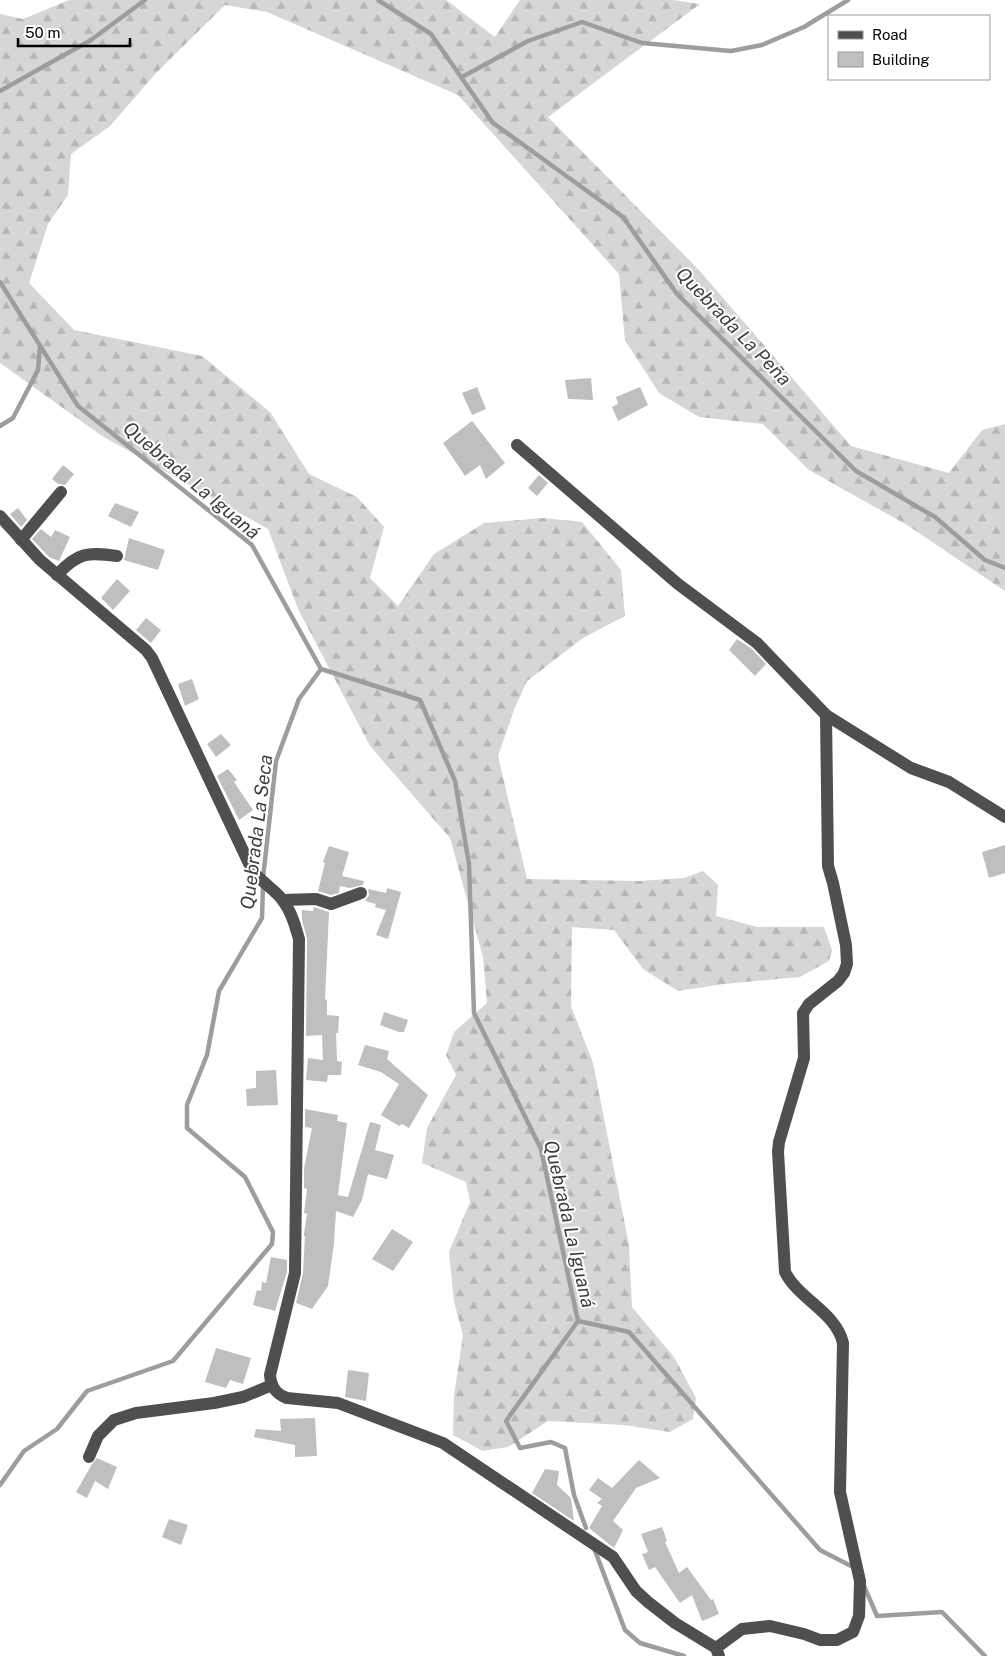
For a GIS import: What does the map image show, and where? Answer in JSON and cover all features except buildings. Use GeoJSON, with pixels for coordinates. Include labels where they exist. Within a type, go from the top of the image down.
{"type":"FeatureCollection","features":[{"type":"Feature","properties":{"kind":"street"},"geometry":{"type":"LineString","coordinates":[[517,445],[678,584],[757,642],[826,715],[911,768],[949,782],[1005,817]]}},
{"type":"Feature","properties":{"kind":"street"},"geometry":{"type":"LineString","coordinates":[[21,540],[61,492]]}},
{"type":"Feature","properties":{"kind":"street"},"geometry":{"type":"LineString","coordinates":[[0,516],[40,560],[146,650],[152,658],[253,872],[262,883],[274,891],[294,918],[299,939],[295,1273],[270,1375],[272,1385],[280,1395],[287,1398],[338,1403],[442,1442],[613,1557],[636,1591],[648,1602],[718,1652],[742,1629],[770,1626],[820,1640],[837,1640],[853,1632],[860,1616],[860,1581],[840,1492],[843,1343],[841,1334],[835,1325],[792,1283],[785,1272],[778,1152],[779,1142],[804,1058],[803,1013],[808,1004],[838,981],[844,973],[847,964],[846,945],[828,866],[826,715]]}},
{"type":"Feature","properties":{"kind":"street"},"geometry":{"type":"LineString","coordinates":[[57,575],[69,562],[92,553],[117,556]]}},
{"type":"Feature","properties":{"kind":"street"},"geometry":{"type":"LineString","coordinates":[[282,900],[316,899],[331,904],[361,894]]}},
{"type":"Feature","properties":{"kind":"street"},"geometry":{"type":"LineString","coordinates":[[89,1457],[98,1436],[114,1420],[136,1413],[214,1403],[243,1397],[272,1385]]}},
{"type":"Feature","properties":{"kind":"green space"},"geometry":{"type":"Polygon","coordinates":[[[69,0],[446,0],[495,37],[520,0],[673,0],[700,4],[548,117],[698,269],[851,446],[949,473],[982,430],[1005,424],[1005,591],[907,525],[809,470],[763,424],[699,417],[659,393],[625,340],[619,274],[458,95],[267,12],[225,5],[157,72],[110,126],[71,154],[68,195],[48,224],[29,283],[74,330],[202,356],[270,412],[309,474],[357,497],[384,527],[370,578],[398,606],[434,554],[484,523],[543,518],[582,522],[621,570],[625,616],[583,638],[527,681],[515,707],[498,756],[527,879],[639,881],[684,878],[703,871],[718,885],[716,916],[757,927],[824,927],[832,950],[829,961],[800,977],[724,984],[678,991],[643,969],[614,930],[572,927],[571,1006],[593,1063],[629,1245],[632,1307],[674,1357],[696,1398],[693,1419],[670,1432],[623,1425],[548,1421],[508,1447],[483,1451],[453,1435],[454,1396],[463,1335],[454,1302],[449,1252],[470,1202],[466,1182],[422,1163],[427,1128],[456,1075],[446,1055],[454,1032],[487,1003],[483,957],[450,838],[370,746],[298,609],[268,529],[102,436],[0,363],[0,14],[23,19],[69,0]]]}},
{"type":"Feature","properties":{"kind":"waterway","name":"Quebrada La Peña"},"geometry":{"type":"LineString","coordinates":[[0,91],[91,40],[145,0]]}},
{"type":"Feature","properties":{"kind":"waterway","name":"Quebrada La Peña"},"geometry":{"type":"LineString","coordinates":[[378,0],[431,34],[493,123],[623,217],[677,294],[856,471],[935,517],[985,560],[1005,568]]}},
{"type":"Feature","properties":{"kind":"waterway"},"geometry":{"type":"LineString","coordinates":[[462,77],[528,41],[582,22],[642,43],[731,51],[762,45],[804,27],[848,0]]}},
{"type":"Feature","properties":{"kind":"waterway","name":"Quebrada La Iguaná"},"geometry":{"type":"LineString","coordinates":[[0,282],[78,406],[252,545],[321,669],[420,700],[455,781],[469,864],[474,1013],[541,1149],[578,1321],[629,1332],[820,1550],[855,1568]]}},
{"type":"Feature","properties":{"kind":"waterway"},"geometry":{"type":"LineString","coordinates":[[0,426],[13,418],[38,370],[40,346]]}},
{"type":"Feature","properties":{"kind":"waterway","name":"Quebrada La Seca"},"geometry":{"type":"LineString","coordinates":[[263,878],[276,761],[299,699],[321,669]]}},
{"type":"Feature","properties":{"kind":"waterway","name":"Quebrada La Seca"},"geometry":{"type":"LineString","coordinates":[[0,1485],[24,1451],[57,1429],[87,1391],[173,1361],[272,1244],[273,1232],[245,1177],[187,1128],[187,1105],[207,1055],[219,991],[262,918],[263,885]]}},
{"type":"Feature","properties":{"kind":"waterway"},"geometry":{"type":"LineString","coordinates":[[578,1321],[506,1421],[520,1448],[551,1442],[565,1448],[574,1495],[586,1528]]}},
{"type":"Feature","properties":{"kind":"waterway"},"geometry":{"type":"LineString","coordinates":[[594,1548],[625,1630],[640,1643],[684,1656]]}},
{"type":"Feature","properties":{"kind":"waterway","name":"Quebrada La Iguaná"},"geometry":{"type":"LineString","coordinates":[[864,1586],[877,1616],[942,1612],[985,1656]]}}]}
